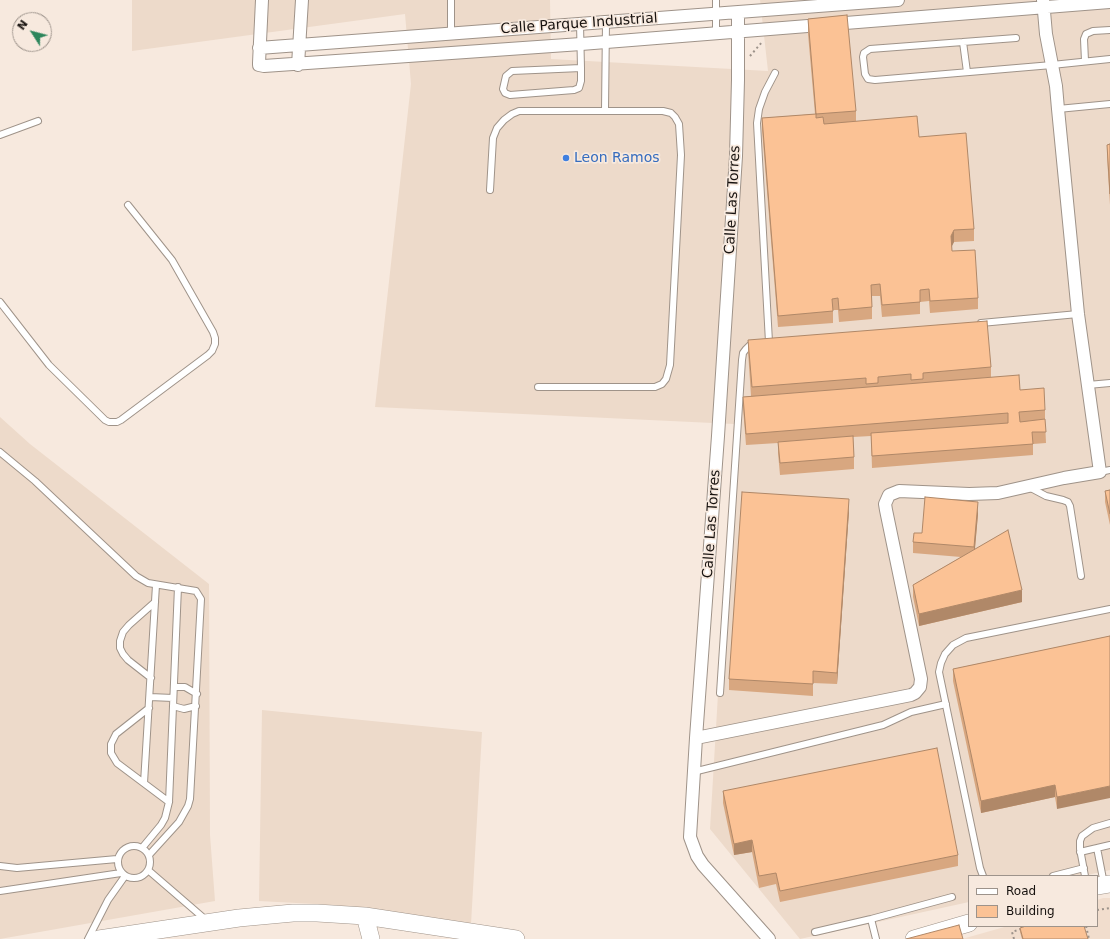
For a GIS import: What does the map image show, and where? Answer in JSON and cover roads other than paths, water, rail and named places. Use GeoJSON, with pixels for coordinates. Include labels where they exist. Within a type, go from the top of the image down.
{"type":"FeatureCollection","features":[{"type":"Feature","properties":{"kind":"street"},"geometry":{"type":"LineString","coordinates":[[259,48],[262,0]]}},
{"type":"Feature","properties":{"kind":"street"},"geometry":{"type":"LineString","coordinates":[[298,65],[302,0]]}},
{"type":"Feature","properties":{"kind":"street","name":"Calle Parque Industrial"},"geometry":{"type":"LineString","coordinates":[[898,0],[796,4],[716,14],[259,48],[258,63],[261,66],[298,65],[606,42],[1044,4],[1110,2]]}},
{"type":"Feature","properties":{"kind":"street"},"geometry":{"type":"LineString","coordinates":[[696,738],[903,696],[915,693],[920,687],[921,679],[885,504],[889,495],[899,491],[984,494],[998,493],[1064,478],[1105,471],[1088,385],[1078,314],[1058,109],[1046,34],[1044,4]]}},
{"type":"Feature","properties":{"kind":"street","name":"Calle Las Torres"},"geometry":{"type":"LineString","coordinates":[[738,12],[736,156],[717,452],[693,772],[690,837],[697,856],[769,939]]}},
{"type":"Feature","properties":{"kind":"street"},"geometry":{"type":"LineString","coordinates":[[524,28],[525,48]]}},
{"type":"Feature","properties":{"kind":"street"},"geometry":{"type":"LineString","coordinates":[[99,939],[209,922],[293,913],[365,916],[516,939]]}},
{"type":"Feature","properties":{"kind":"street"},"geometry":{"type":"LineString","coordinates":[[365,916],[371,939]]}},
{"type":"Feature","properties":{"kind":"street"},"geometry":{"type":"LineString","coordinates":[[914,939],[968,923]]}},
{"type":"Feature","properties":{"kind":"lane"},"geometry":{"type":"LineString","coordinates":[[451,34],[452,0]]}},
{"type":"Feature","properties":{"kind":"lane"},"geometry":{"type":"LineString","coordinates":[[716,0],[716,33]]}},
{"type":"Feature","properties":{"kind":"lane"},"geometry":{"type":"LineString","coordinates":[[605,110],[606,22]]}},
{"type":"Feature","properties":{"kind":"lane"},"geometry":{"type":"LineString","coordinates":[[580,24],[581,44],[581,68],[581,84],[579,88],[574,90],[507,95],[502,89],[506,76],[512,70],[581,68]]}},
{"type":"Feature","properties":{"kind":"lane"},"geometry":{"type":"LineString","coordinates":[[1085,61],[1084,40],[1086,34],[1093,31],[1110,30]]}},
{"type":"Feature","properties":{"kind":"lane"},"geometry":{"type":"LineString","coordinates":[[1016,38],[870,49],[866,50],[863,57],[864,74],[872,80],[1110,59]]}},
{"type":"Feature","properties":{"kind":"lane"},"geometry":{"type":"LineString","coordinates":[[963,42],[967,72]]}},
{"type":"Feature","properties":{"kind":"lane"},"geometry":{"type":"LineString","coordinates":[[769,342],[757,123],[765,92],[775,73]]}},
{"type":"Feature","properties":{"kind":"lane"},"geometry":{"type":"LineString","coordinates":[[1058,109],[1110,104]]}},
{"type":"Feature","properties":{"kind":"lane"},"geometry":{"type":"LineString","coordinates":[[490,190],[493,138],[497,128],[512,114],[527,110],[663,111],[670,113],[675,117],[679,124],[681,155],[670,370],[666,379],[662,384],[655,387],[538,387]]}},
{"type":"Feature","properties":{"kind":"lane"},"geometry":{"type":"LineString","coordinates":[[0,135],[38,121]]}},
{"type":"Feature","properties":{"kind":"lane"},"geometry":{"type":"LineString","coordinates":[[0,302],[53,369],[105,420],[109,422],[117,422],[121,420],[208,355],[212,351],[215,344],[213,332],[172,260],[128,206]]}},
{"type":"Feature","properties":{"kind":"lane"},"geometry":{"type":"LineString","coordinates":[[975,324],[1078,314]]}},
{"type":"Feature","properties":{"kind":"lane"},"geometry":{"type":"LineString","coordinates":[[720,693],[743,353],[750,345],[777,341]]}},
{"type":"Feature","properties":{"kind":"lane"},"geometry":{"type":"LineString","coordinates":[[1088,385],[1110,383]]}},
{"type":"Feature","properties":{"kind":"lane"},"geometry":{"type":"LineString","coordinates":[[0,452],[35,481],[136,576],[142,580],[156,584],[196,591],[201,599],[191,789],[188,806],[179,822],[148,855]]}},
{"type":"Feature","properties":{"kind":"lane"},"geometry":{"type":"LineString","coordinates":[[1027,486],[1046,496],[1068,502],[1070,506],[1081,576]]}},
{"type":"Feature","properties":{"kind":"lane"},"geometry":{"type":"LineString","coordinates":[[144,783],[156,584]]}},
{"type":"Feature","properties":{"kind":"lane"},"geometry":{"type":"LineString","coordinates":[[142,848],[165,818],[169,802],[178,587]]}},
{"type":"Feature","properties":{"kind":"lane"},"geometry":{"type":"LineString","coordinates":[[151,678],[122,654],[120,640],[123,632],[129,625],[155,602]]}},
{"type":"Feature","properties":{"kind":"lane"},"geometry":{"type":"LineString","coordinates":[[983,875],[939,672],[945,654],[953,645],[966,638],[1110,609]]}},
{"type":"Feature","properties":{"kind":"lane"},"geometry":{"type":"LineString","coordinates":[[174,687],[185,687],[196,694]]}},
{"type":"Feature","properties":{"kind":"lane"},"geometry":{"type":"LineString","coordinates":[[150,697],[173,698]]}},
{"type":"Feature","properties":{"kind":"lane"},"geometry":{"type":"LineString","coordinates":[[693,772],[883,725],[911,712],[946,704]]}},
{"type":"Feature","properties":{"kind":"lane"},"geometry":{"type":"LineString","coordinates":[[173,706],[184,709],[196,706]]}},
{"type":"Feature","properties":{"kind":"lane"},"geometry":{"type":"LineString","coordinates":[[149,708],[116,734],[113,738],[110,749],[113,758],[117,763],[169,802]]}},
{"type":"Feature","properties":{"kind":"lane"},"geometry":{"type":"LineString","coordinates":[[1085,875],[1080,852],[1080,841],[1084,834],[1093,828],[1110,823]]}},
{"type":"Feature","properties":{"kind":"lane"},"geometry":{"type":"LineString","coordinates":[[1080,852],[1110,845]]}},
{"type":"Feature","properties":{"kind":"lane"},"geometry":{"type":"LineString","coordinates":[[0,891],[123,875],[136,878],[145,874],[150,865],[148,855],[142,848],[137,846],[127,847],[119,854],[117,864],[123,875]]}},
{"type":"Feature","properties":{"kind":"lane"},"geometry":{"type":"LineString","coordinates":[[1097,848],[1104,885]]}},
{"type":"Feature","properties":{"kind":"lane"},"geometry":{"type":"LineString","coordinates":[[0,866],[17,868],[117,859]]}},
{"type":"Feature","properties":{"kind":"lane"},"geometry":{"type":"LineString","coordinates":[[1057,875],[1084,868]]}},
{"type":"Feature","properties":{"kind":"lane"},"geometry":{"type":"LineString","coordinates":[[148,870],[209,922]]}},
{"type":"Feature","properties":{"kind":"lane"},"geometry":{"type":"LineString","coordinates":[[88,939],[123,875]]}},
{"type":"Feature","properties":{"kind":"lane"},"geometry":{"type":"LineString","coordinates":[[815,932],[871,919],[952,897]]}},
{"type":"Feature","properties":{"kind":"lane"},"geometry":{"type":"LineString","coordinates":[[871,919],[876,939]]}},
{"type":"Feature","properties":{"kind":"place","name":"Leon Ramos"},"geometry":{"type":"Point","coordinates":[566,158]}}]}
